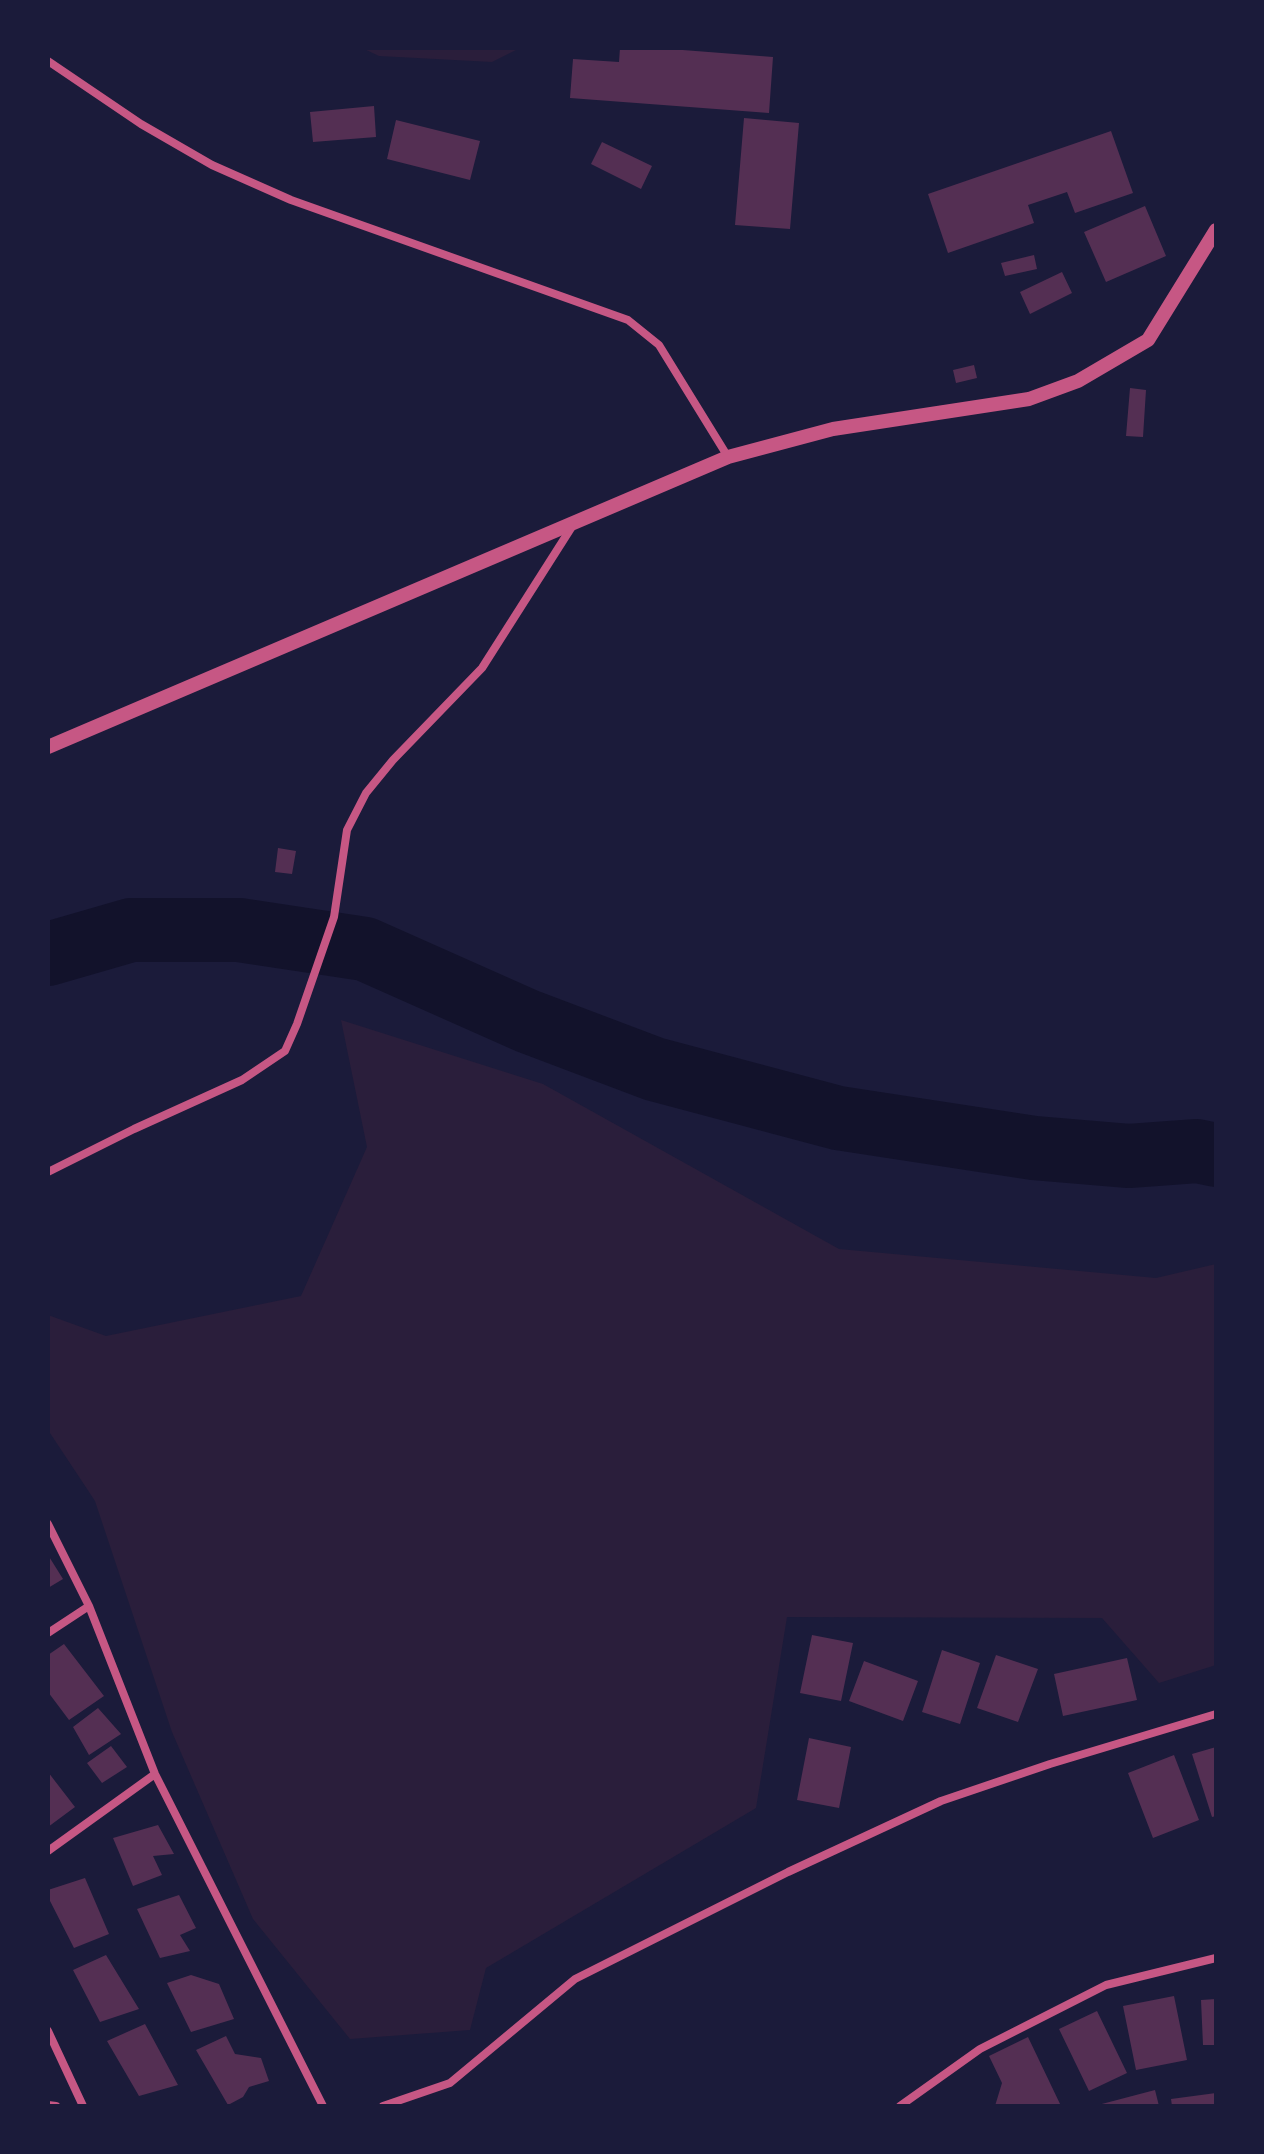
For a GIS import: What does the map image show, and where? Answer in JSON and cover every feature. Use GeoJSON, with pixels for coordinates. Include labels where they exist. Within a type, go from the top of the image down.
{"type":"FeatureCollection","features":[{"type":"Feature","properties":{"kind":"street"},"geometry":{"type":"LineString","coordinates":[[48,61],[141,124],[212,165],[291,200],[628,320],[659,345],[728,457]]}},
{"type":"Feature","properties":{"kind":"street"},"geometry":{"type":"LineString","coordinates":[[48,747],[728,457],[833,429],[1029,399],[1078,381],[1148,340],[1216,230]]}},
{"type":"Feature","properties":{"kind":"street"},"geometry":{"type":"LineString","coordinates":[[48,1172],[242,1080],[285,1051],[334,917],[347,830],[366,793],[393,760],[482,668],[575,521]]}},
{"type":"Feature","properties":{"kind":"street"},"geometry":{"type":"LineString","coordinates":[[48,1524],[89,1606],[155,1774],[323,2106]]}},
{"type":"Feature","properties":{"kind":"street"},"geometry":{"type":"LineString","coordinates":[[48,1633],[89,1606]]}},
{"type":"Feature","properties":{"kind":"street"},"geometry":{"type":"LineString","coordinates":[[383,2106],[450,2083],[575,1979],[788,1872],[941,1801],[1216,1714]]}},
{"type":"Feature","properties":{"kind":"street"},"geometry":{"type":"LineString","coordinates":[[48,1851],[155,1774]]}},
{"type":"Feature","properties":{"kind":"street"},"geometry":{"type":"LineString","coordinates":[[900,2106],[980,2049],[1106,1985],[1216,1958]]}},
{"type":"Feature","properties":{"kind":"street"},"geometry":{"type":"LineString","coordinates":[[48,2031],[83,2106]]}},
{"type":"Feature","properties":{"kind":"street"},"geometry":{"type":"LineString","coordinates":[[48,2105],[56,2106]]}},
{"type":"Feature","properties":{"kind":"shaded area"},"geometry":{"type":"Polygon","coordinates":[[[362,48],[520,48],[492,62],[379,56],[362,48]]]}},
{"type":"Feature","properties":{"kind":"shaded area"},"geometry":{"type":"Polygon","coordinates":[[[341,1020],[543,1084],[839,1249],[1156,1278],[1216,1264],[1216,1665],[1159,1683],[1102,1618],[787,1617],[756,1808],[486,1968],[470,2030],[350,2039],[253,1919],[172,1732],[95,1501],[48,1430],[48,1315],[106,1336],[301,1296],[367,1147],[341,1020]]]}},
{"type":"Feature","properties":{"kind":"building"},"geometry":{"type":"Polygon","coordinates":[[[620,48],[773,57],[769,113],[570,98],[573,59],[619,62],[620,48]]]}},
{"type":"Feature","properties":{"kind":"building"},"geometry":{"type":"Polygon","coordinates":[[[374,106],[376,137],[313,142],[310,112],[374,106]]]}},
{"type":"Feature","properties":{"kind":"building"},"geometry":{"type":"Polygon","coordinates":[[[744,118],[799,123],[790,229],[735,225],[744,118]]]}},
{"type":"Feature","properties":{"kind":"building"},"geometry":{"type":"Polygon","coordinates":[[[396,120],[480,141],[470,180],[387,159],[396,120]]]}},
{"type":"Feature","properties":{"kind":"building"},"geometry":{"type":"Polygon","coordinates":[[[1111,131],[1133,193],[1075,213],[1067,192],[1028,205],[1034,223],[948,253],[928,194],[1111,131]]]}},
{"type":"Feature","properties":{"kind":"building"},"geometry":{"type":"Polygon","coordinates":[[[602,142],[652,166],[641,189],[591,164],[602,142]]]}},
{"type":"Feature","properties":{"kind":"building"},"geometry":{"type":"Polygon","coordinates":[[[1145,206],[1166,256],[1106,282],[1084,232],[1145,206]]]}},
{"type":"Feature","properties":{"kind":"building"},"geometry":{"type":"Polygon","coordinates":[[[1034,255],[1037,269],[1005,276],[1001,263],[1034,255]]]}},
{"type":"Feature","properties":{"kind":"building"},"geometry":{"type":"Polygon","coordinates":[[[1062,272],[1072,293],[1030,314],[1020,292],[1062,272]]]}},
{"type":"Feature","properties":{"kind":"building"},"geometry":{"type":"Polygon","coordinates":[[[974,365],[977,378],[956,383],[953,370],[974,365]]]}},
{"type":"Feature","properties":{"kind":"building"},"geometry":{"type":"Polygon","coordinates":[[[1130,388],[1146,390],[1143,437],[1126,436],[1130,388]]]}},
{"type":"Feature","properties":{"kind":"building"},"geometry":{"type":"Polygon","coordinates":[[[278,848],[296,851],[292,874],[275,872],[278,848]]]}},
{"type":"Feature","properties":{"kind":"building"},"geometry":{"type":"Polygon","coordinates":[[[48,1555],[63,1579],[48,1588],[48,1555]]]}},
{"type":"Feature","properties":{"kind":"building"},"geometry":{"type":"Polygon","coordinates":[[[812,1635],[853,1643],[841,1701],[800,1693],[812,1635]]]}},
{"type":"Feature","properties":{"kind":"building"},"geometry":{"type":"Polygon","coordinates":[[[64,1644],[104,1696],[69,1720],[48,1692],[48,1655],[64,1644]]]}},
{"type":"Feature","properties":{"kind":"building"},"geometry":{"type":"Polygon","coordinates":[[[942,1650],[980,1663],[960,1724],[922,1712],[942,1650]]]}},
{"type":"Feature","properties":{"kind":"building"},"geometry":{"type":"Polygon","coordinates":[[[996,1655],[1038,1669],[1018,1722],[977,1708],[996,1655]]]}},
{"type":"Feature","properties":{"kind":"building"},"geometry":{"type":"Polygon","coordinates":[[[1127,1658],[1137,1700],[1063,1716],[1054,1674],[1127,1658]]]}},
{"type":"Feature","properties":{"kind":"building"},"geometry":{"type":"Polygon","coordinates":[[[864,1661],[918,1681],[903,1721],[849,1701],[864,1661]]]}},
{"type":"Feature","properties":{"kind":"building"},"geometry":{"type":"Polygon","coordinates":[[[98,1708],[121,1734],[89,1755],[73,1727],[98,1708]]]}},
{"type":"Feature","properties":{"kind":"building"},"geometry":{"type":"Polygon","coordinates":[[[809,1738],[851,1747],[839,1808],[797,1800],[809,1738]]]}},
{"type":"Feature","properties":{"kind":"building"},"geometry":{"type":"Polygon","coordinates":[[[111,1746],[127,1767],[102,1783],[87,1763],[111,1746]]]}},
{"type":"Feature","properties":{"kind":"building"},"geometry":{"type":"Polygon","coordinates":[[[1216,1747],[1216,1816],[1212,1817],[1192,1754],[1216,1747]]]}},
{"type":"Feature","properties":{"kind":"building"},"geometry":{"type":"Polygon","coordinates":[[[1174,1755],[1199,1820],[1153,1838],[1128,1773],[1174,1755]]]}},
{"type":"Feature","properties":{"kind":"building"},"geometry":{"type":"Polygon","coordinates":[[[48,1772],[75,1807],[48,1827],[48,1772]]]}},
{"type":"Feature","properties":{"kind":"building"},"geometry":{"type":"Polygon","coordinates":[[[158,1825],[174,1854],[153,1856],[162,1875],[133,1886],[113,1838],[158,1825]]]}},
{"type":"Feature","properties":{"kind":"building"},"geometry":{"type":"Polygon","coordinates":[[[85,1878],[109,1934],[74,1948],[48,1897],[48,1890],[85,1878]]]}},
{"type":"Feature","properties":{"kind":"building"},"geometry":{"type":"Polygon","coordinates":[[[179,1895],[196,1928],[180,1935],[190,1951],[160,1958],[137,1909],[179,1895]]]}},
{"type":"Feature","properties":{"kind":"building"},"geometry":{"type":"Polygon","coordinates":[[[106,1955],[139,2009],[100,2022],[73,1970],[106,1955]]]}},
{"type":"Feature","properties":{"kind":"building"},"geometry":{"type":"Polygon","coordinates":[[[191,1975],[219,1984],[234,2019],[191,2032],[167,1983],[191,1975]]]}},
{"type":"Feature","properties":{"kind":"building"},"geometry":{"type":"Polygon","coordinates":[[[1174,1996],[1187,2060],[1136,2070],[1123,2006],[1174,1996]]]}},
{"type":"Feature","properties":{"kind":"building"},"geometry":{"type":"Polygon","coordinates":[[[1216,1999],[1216,2045],[1203,2045],[1201,2000],[1216,1999]]]}},
{"type":"Feature","properties":{"kind":"building"},"geometry":{"type":"Polygon","coordinates":[[[1097,2011],[1127,2073],[1089,2091],[1059,2029],[1097,2011]]]}},
{"type":"Feature","properties":{"kind":"building"},"geometry":{"type":"Polygon","coordinates":[[[145,2024],[178,2085],[139,2096],[107,2041],[145,2024]]]}},
{"type":"Feature","properties":{"kind":"building"},"geometry":{"type":"Polygon","coordinates":[[[226,2036],[235,2054],[261,2058],[269,2081],[249,2087],[243,2097],[228,2105],[196,2050],[226,2036]]]}},
{"type":"Feature","properties":{"kind":"building"},"geometry":{"type":"Polygon","coordinates":[[[1028,2037],[1061,2106],[995,2106],[1002,2083],[989,2056],[1028,2037]]]}},
{"type":"Feature","properties":{"kind":"building"},"geometry":{"type":"Polygon","coordinates":[[[1155,2090],[1159,2106],[1098,2105],[1155,2090]]]}},
{"type":"Feature","properties":{"kind":"building"},"geometry":{"type":"Polygon","coordinates":[[[1216,2093],[1216,2106],[1172,2106],[1171,2099],[1216,2093]]]}},
{"type":"Feature","properties":{"kind":"waterway"},"geometry":{"type":"LineString","coordinates":[[48,954],[131,930],[239,930],[365,949],[527,1021],[654,1069],[838,1118],[1034,1148],[1129,1156],[1197,1151],[1216,1155]]}}]}
